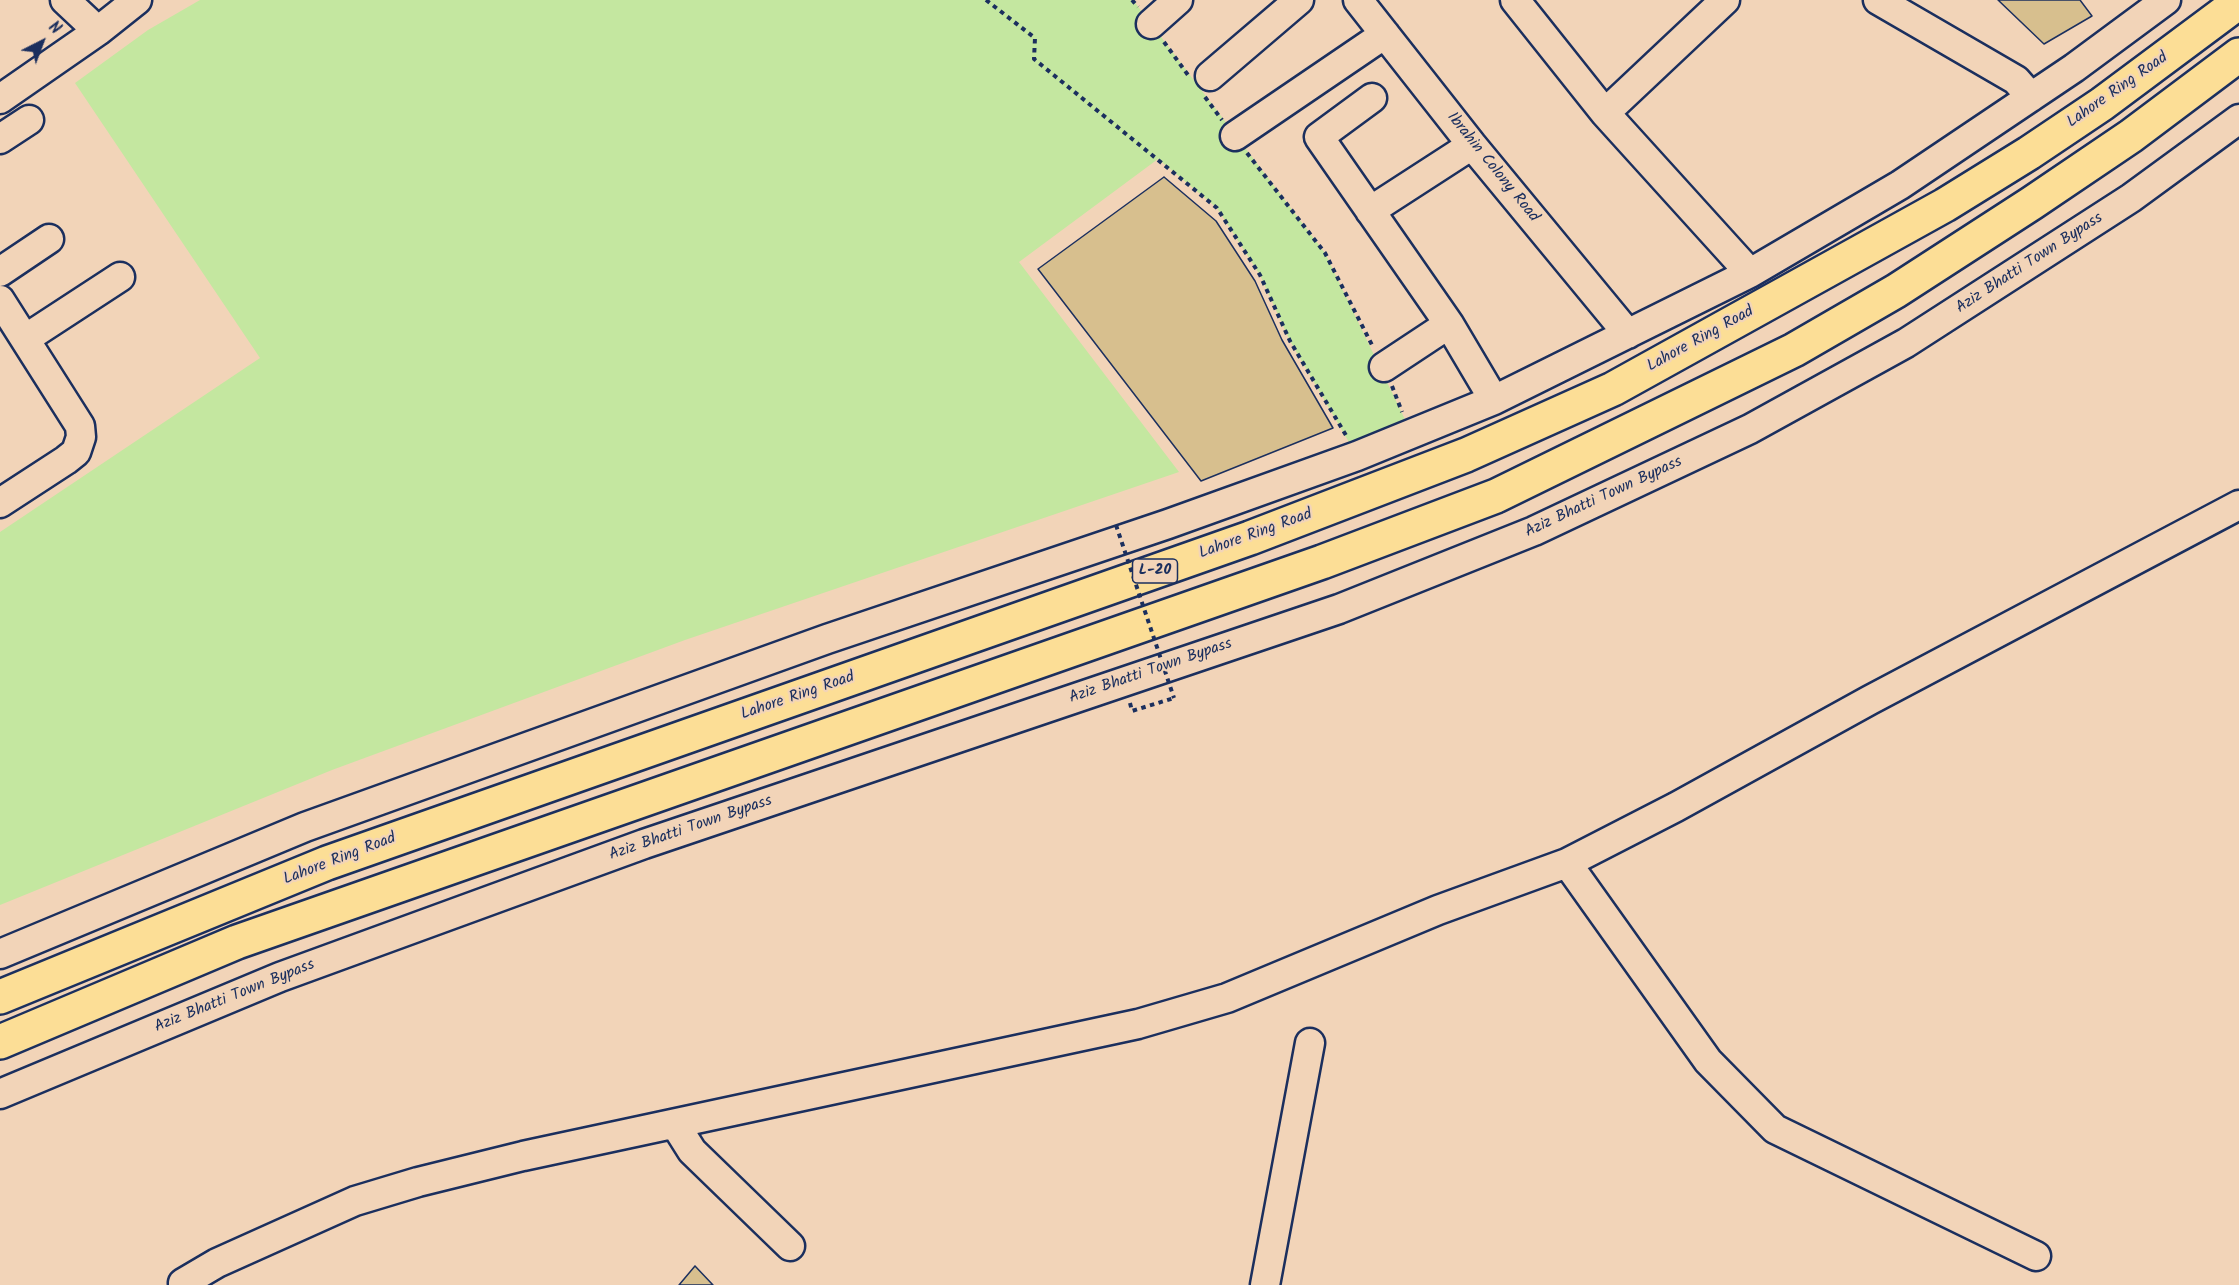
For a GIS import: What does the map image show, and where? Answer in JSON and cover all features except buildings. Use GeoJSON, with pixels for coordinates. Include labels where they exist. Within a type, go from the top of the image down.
{"type":"FeatureCollection","features":[{"type":"Feature","properties":{"kind":"highway","name":"Lahore Ring Road"},"geometry":{"type":"LineString","coordinates":[[0,997],[327,863],[1239,542],[1476,450],[1613,389],[1945,205],[2102,104],[2239,2]]}},
{"type":"Feature","properties":{"kind":"highway"},"geometry":{"type":"LineString","coordinates":[[0,1042],[237,942],[1322,562],[1496,496],[1794,350],[1896,291],[2131,136],[2239,55]]}},
{"type":"Feature","properties":{"kind":"street"},"geometry":{"type":"LineString","coordinates":[[64,0],[98,31]]}},
{"type":"Feature","properties":{"kind":"street"},"geometry":{"type":"LineString","coordinates":[[0,99],[98,31],[137,0]]}},
{"type":"Feature","properties":{"kind":"street"},"geometry":{"type":"LineString","coordinates":[[1151,24],[1179,0]]}},
{"type":"Feature","properties":{"kind":"street"},"geometry":{"type":"LineString","coordinates":[[1201,83],[1299,0]]}},
{"type":"Feature","properties":{"kind":"street","name":"Ibrahin Colony Road"},"geometry":{"type":"LineString","coordinates":[[1358,0],[1472,145],[1628,334]]}},
{"type":"Feature","properties":{"kind":"street"},"geometry":{"type":"LineString","coordinates":[[1515,0],[1605,113],[1750,273]]}},
{"type":"Feature","properties":{"kind":"street"},"geometry":{"type":"LineString","coordinates":[[1605,113],[1725,0]]}},
{"type":"Feature","properties":{"kind":"street"},"geometry":{"type":"LineString","coordinates":[[1878,0],[2016,80],[2031,97]]}},
{"type":"Feature","properties":{"kind":"street"},"geometry":{"type":"LineString","coordinates":[[0,954],[305,827],[827,639],[1168,524],[1358,456],[1411,432],[1494,400],[1750,273],[1900,185],[2074,68],[2166,0]]}},
{"type":"Feature","properties":{"kind":"street"},"geometry":{"type":"LineString","coordinates":[[1234,136],[1385,34]]}},
{"type":"Feature","properties":{"kind":"street"},"geometry":{"type":"LineString","coordinates":[[1372,98],[1319,137],[1449,324],[1494,400]]}},
{"type":"Feature","properties":{"kind":"street","name":"Aziz Bhatti Town Bypass"},"geometry":{"type":"LineString","coordinates":[[0,1094],[291,973],[644,844],[1339,609],[1534,531],[1750,429],[1906,343],[2131,198],[2239,119]]}},
{"type":"Feature","properties":{"kind":"street"},"geometry":{"type":"LineString","coordinates":[[0,139],[29,120]]}},
{"type":"Feature","properties":{"kind":"street"},"geometry":{"type":"LineString","coordinates":[[1371,211],[1472,145]]}},
{"type":"Feature","properties":{"kind":"street"},"geometry":{"type":"LineString","coordinates":[[0,272],[49,240]]}},
{"type":"Feature","properties":{"kind":"street"},"geometry":{"type":"LineString","coordinates":[[25,339],[120,277]]}},
{"type":"Feature","properties":{"kind":"street"},"geometry":{"type":"LineString","coordinates":[[0,300],[80,426],[81,437],[76,452],[0,503]]}},
{"type":"Feature","properties":{"kind":"street"},"geometry":{"type":"LineString","coordinates":[[1384,367],[1449,324]]}},
{"type":"Feature","properties":{"kind":"street"},"geometry":{"type":"LineString","coordinates":[[182,1284],[217,1263],[355,1201],[418,1182],[523,1156],[1138,1024],[1227,998],[1438,909],[1567,863],[1676,807],[1870,700],[2239,505]]}},
{"type":"Feature","properties":{"kind":"street"},"geometry":{"type":"LineString","coordinates":[[1567,863],[1708,1062],[1775,1129],[2036,1256]]}},
{"type":"Feature","properties":{"kind":"street"},"geometry":{"type":"LineString","coordinates":[[1265,1285],[1310,1043]]}},
{"type":"Feature","properties":{"kind":"street"},"geometry":{"type":"LineString","coordinates":[[675,1124],[692,1151],[790,1246]]}},
{"type":"Feature","properties":{"kind":"path"},"geometry":{"type":"LineString","coordinates":[[986,0],[1035,38],[1034,59],[1217,208],[1260,276],[1290,341],[1358,456]]}},
{"type":"Feature","properties":{"kind":"path"},"geometry":{"type":"LineString","coordinates":[[1132,0],[1201,83],[1234,136],[1325,253],[1384,367],[1411,432]]}},
{"type":"Feature","properties":{"kind":"path"},"geometry":{"type":"LineString","coordinates":[[1116,525],[1174,698],[1132,711]]}},
{"type":"Feature","properties":{"kind":"green space"},"geometry":{"type":"Polygon","coordinates":[[[200,0],[1133,0],[1325,253],[1411,432],[1357,456],[1290,341],[1260,275],[1217,208],[1158,159],[1019,262],[1179,472],[685,640],[332,770],[0,905],[0,532],[260,358],[75,83],[148,30],[200,0]]]}}]}
